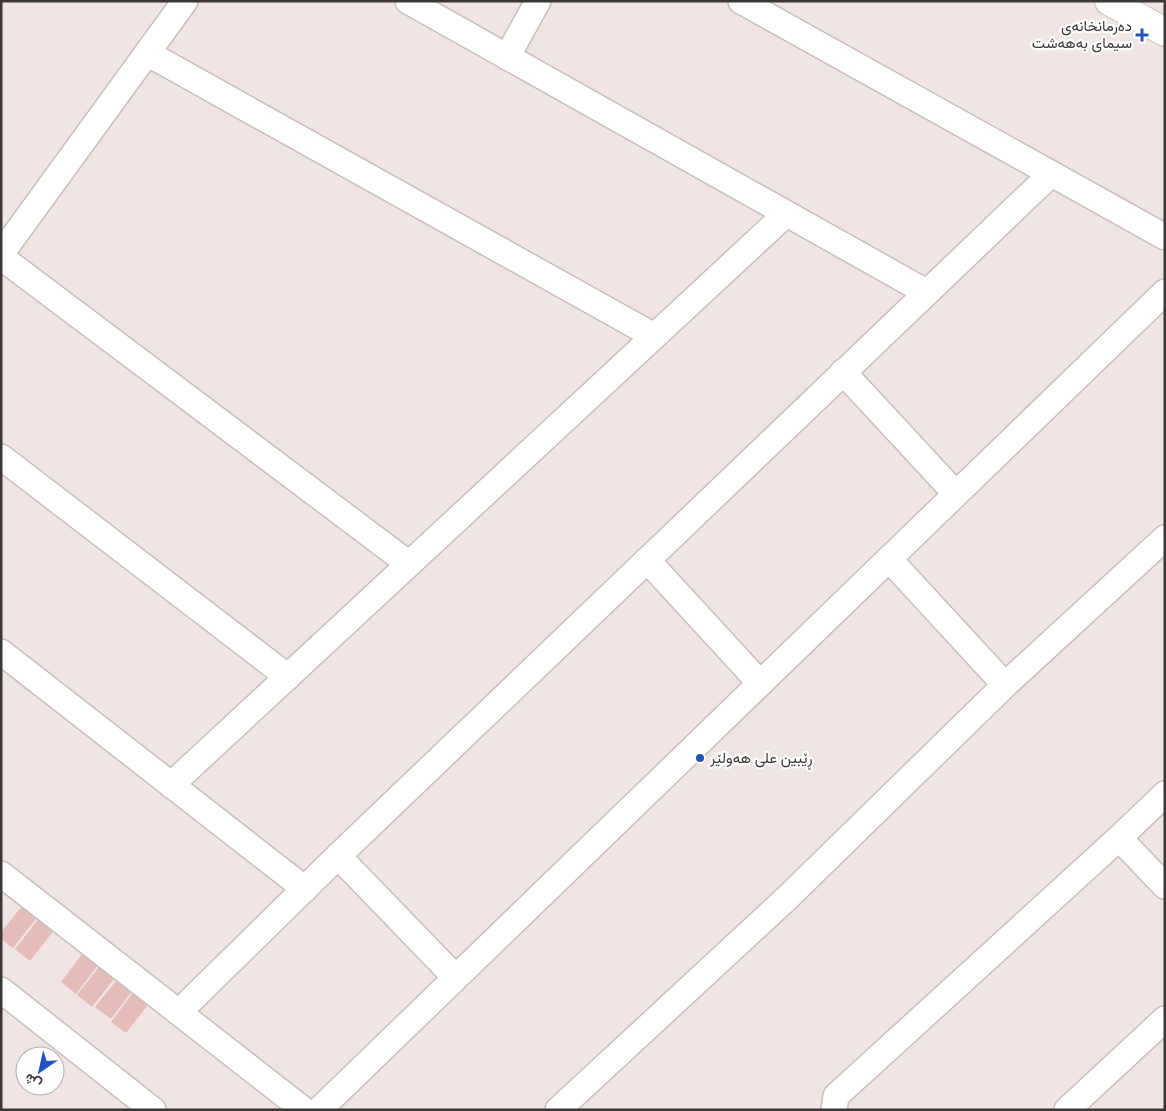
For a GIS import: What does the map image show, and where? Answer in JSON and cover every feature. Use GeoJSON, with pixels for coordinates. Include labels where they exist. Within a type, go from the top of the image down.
{"type":"FeatureCollection","features":[{"type":"Feature","properties":{"kind":"street"},"geometry":{"type":"LineString","coordinates":[[1,254],[185,1]]}},
{"type":"Feature","properties":{"kind":"street"},"geometry":{"type":"LineString","coordinates":[[408,1],[926,292]]}},
{"type":"Feature","properties":{"kind":"street"},"geometry":{"type":"LineString","coordinates":[[508,57],[538,1]]}},
{"type":"Feature","properties":{"kind":"street"},"geometry":{"type":"LineString","coordinates":[[741,1],[1165,237]]}},
{"type":"Feature","properties":{"kind":"street"},"geometry":{"type":"LineString","coordinates":[[1109,1],[1165,32]]}},
{"type":"Feature","properties":{"kind":"street"},"geometry":{"type":"LineString","coordinates":[[147,53],[654,336]]}},
{"type":"Feature","properties":{"kind":"street"},"geometry":{"type":"LineString","coordinates":[[179,1012],[338,856],[1051,174]]}},
{"type":"Feature","properties":{"kind":"street"},"geometry":{"type":"LineString","coordinates":[[171,786],[786,214]]}},
{"type":"Feature","properties":{"kind":"street"},"geometry":{"type":"LineString","coordinates":[[1,257],[409,564]]}},
{"type":"Feature","properties":{"kind":"street"},"geometry":{"type":"LineString","coordinates":[[319,1110],[1165,292]]}},
{"type":"Feature","properties":{"kind":"street"},"geometry":{"type":"LineString","coordinates":[[843,372],[956,494]]}},
{"type":"Feature","properties":{"kind":"street"},"geometry":{"type":"LineString","coordinates":[[1,457],[288,677]]}},
{"type":"Feature","properties":{"kind":"street"},"geometry":{"type":"LineString","coordinates":[[558,1110],[787,898],[1005,686],[1165,538]]}},
{"type":"Feature","properties":{"kind":"street"},"geometry":{"type":"LineString","coordinates":[[889,559],[1005,686]]}},
{"type":"Feature","properties":{"kind":"street"},"geometry":{"type":"LineString","coordinates":[[647,560],[760,683]]}},
{"type":"Feature","properties":{"kind":"street"},"geometry":{"type":"LineString","coordinates":[[1,652],[305,889]]}},
{"type":"Feature","properties":{"kind":"street"},"geometry":{"type":"LineString","coordinates":[[834,1110],[836,1096],[1165,794]]}},
{"type":"Feature","properties":{"kind":"street"},"geometry":{"type":"LineString","coordinates":[[1119,838],[1165,886]]}},
{"type":"Feature","properties":{"kind":"street"},"geometry":{"type":"LineString","coordinates":[[338,856],[455,977]]}},
{"type":"Feature","properties":{"kind":"street"},"geometry":{"type":"LineString","coordinates":[[1,874],[304,1110]]}},
{"type":"Feature","properties":{"kind":"street"},"geometry":{"type":"LineString","coordinates":[[1,990],[153,1110]]}},
{"type":"Feature","properties":{"kind":"street"},"geometry":{"type":"LineString","coordinates":[[1076,1107],[1165,1019]]}},
{"type":"Feature","properties":{"kind":"shaded area"},"geometry":{"type":"Polygon","coordinates":[[[23,905],[38,916],[13,948],[1,939],[1,932],[23,905]]]}},
{"type":"Feature","properties":{"kind":"shaded area"},"geometry":{"type":"Polygon","coordinates":[[[40,917],[55,929],[30,961],[15,949],[40,917]]]}},
{"type":"Feature","properties":{"kind":"shaded area"},"geometry":{"type":"Polygon","coordinates":[[[85,950],[100,962],[76,994],[61,982],[85,950]]]}},
{"type":"Feature","properties":{"kind":"shaded area"},"geometry":{"type":"Polygon","coordinates":[[[102,963],[117,975],[92,1007],[77,995],[102,963]]]}},
{"type":"Feature","properties":{"kind":"shaded area"},"geometry":{"type":"Polygon","coordinates":[[[120,976],[135,987],[111,1019],[95,1007],[120,976]]]}},
{"type":"Feature","properties":{"kind":"shaded area"},"geometry":{"type":"Polygon","coordinates":[[[135,990],[151,1001],[126,1033],[111,1022],[135,990]]]}},
{"type":"Feature","properties":{"kind":"place","name":"دەرمانخانەی سیمای بەهەشت"},"geometry":{"type":"Point","coordinates":[1142,35]}},
{"type":"Feature","properties":{"kind":"place","name":"ڕێبین علی هەولێر"},"geometry":{"type":"Point","coordinates":[700,758]}}]}
